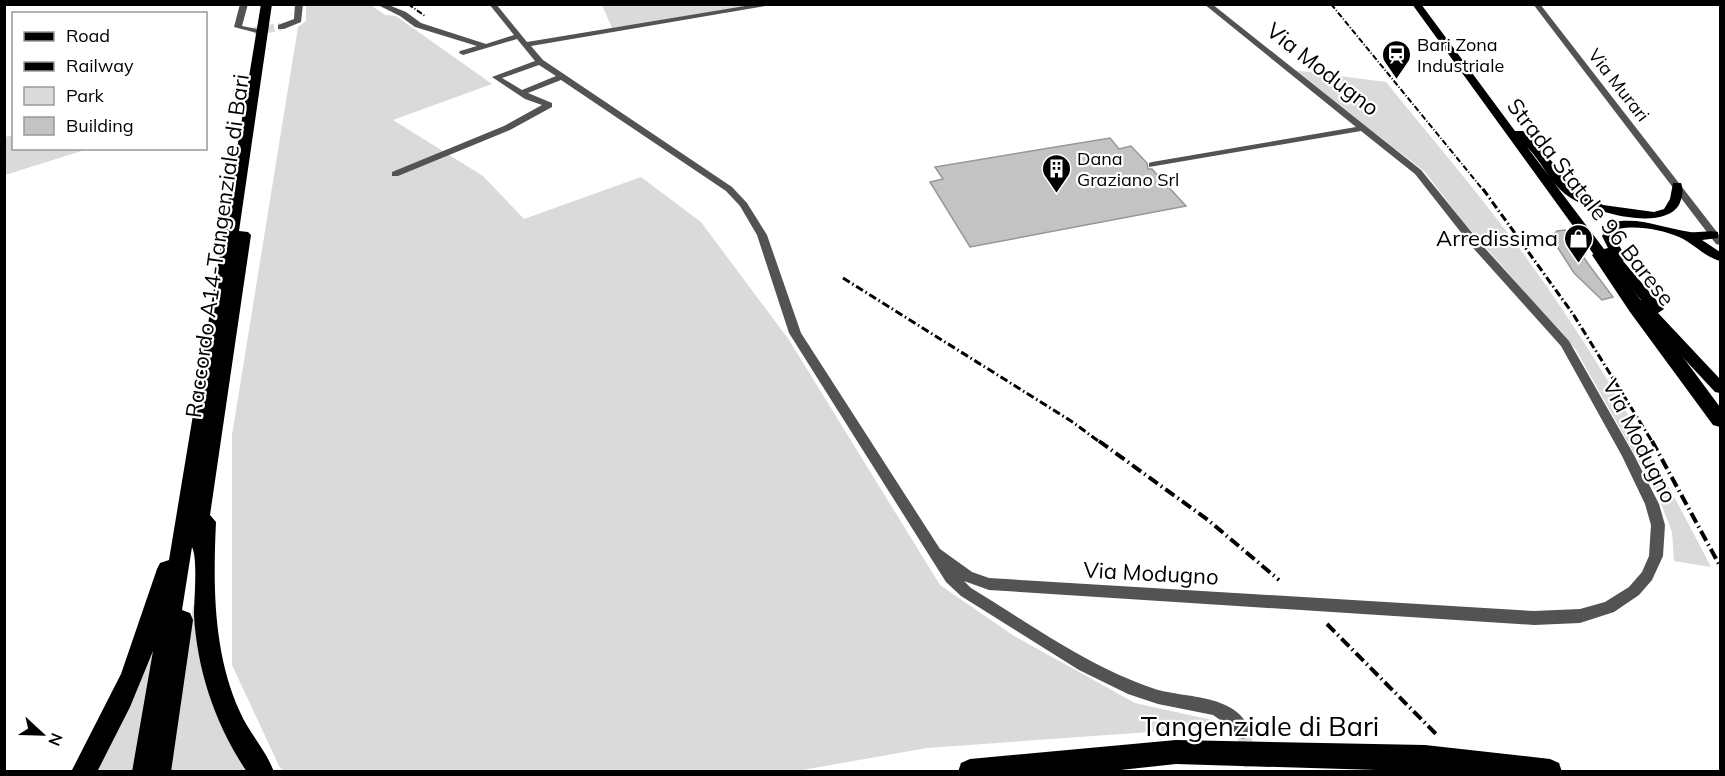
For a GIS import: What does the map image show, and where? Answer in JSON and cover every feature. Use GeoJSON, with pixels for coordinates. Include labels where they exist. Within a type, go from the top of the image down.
{"type":"FeatureCollection","features":[{"type":"Feature","properties":{"kind":"highway","name":"Raccordo A14-Tangenziale di Bari"},"geometry":{"type":"LineString","coordinates":[[196,498],[267,4]]}},
{"type":"Feature","properties":{"kind":"highway","name":"Raccordo A14-Tangenziale di Bari"},"geometry":{"type":"LineString","coordinates":[[196,498],[276,4]]}},
{"type":"Feature","properties":{"kind":"highway"},"geometry":{"type":"LineString","coordinates":[[1600,255],[1636,308],[1720,420]]}},
{"type":"Feature","properties":{"kind":"highway"},"geometry":{"type":"LineString","coordinates":[[83,771],[105,736],[131,681],[196,498]]}},
{"type":"Feature","properties":{"kind":"highway"},"geometry":{"type":"LineString","coordinates":[[144,771],[184,534],[196,498]]}},
{"type":"Feature","properties":{"kind":"highway"},"geometry":{"type":"LineString","coordinates":[[158,771],[198,517],[196,498]]}},
{"type":"Feature","properties":{"kind":"highway"},"geometry":{"type":"LineString","coordinates":[[196,498],[204,607],[213,666],[231,720],[242,743],[262,771]]}},
{"type":"Feature","properties":{"kind":"highway","name":"Tangenziale di Bari"},"geometry":{"type":"LineString","coordinates":[[970,771],[1176,752],[1425,757],[1550,771]]}},
{"type":"Feature","properties":{"kind":"main road","name":"Strada Statale 96 Barese"},"geometry":{"type":"LineString","coordinates":[[1416,4],[1600,255],[1662,327],[1720,388]]}},
{"type":"Feature","properties":{"kind":"main road","name":"Strada Statale 96 Barese"},"geometry":{"type":"LineString","coordinates":[[1423,4],[1641,291],[1720,376]]}},
{"type":"Feature","properties":{"kind":"main road"},"geometry":{"type":"LineString","coordinates":[[1519,133],[1539,152],[1568,191],[1577,197],[1607,210],[1655,216],[1694,226],[1717,239]]}},
{"type":"Feature","properties":{"kind":"main road"},"geometry":{"type":"LineString","coordinates":[[1655,216],[1669,211],[1676,199],[1677,186]]}},
{"type":"Feature","properties":{"kind":"main road"},"geometry":{"type":"LineString","coordinates":[[1641,291],[1613,249],[1608,236],[1614,226],[1632,222],[1717,239]]}},
{"type":"Feature","properties":{"kind":"main road"},"geometry":{"type":"LineString","coordinates":[[1683,233],[1720,257]]}},
{"type":"Feature","properties":{"kind":"street"},"geometry":{"type":"LineString","coordinates":[[244,4],[238,27],[254,31]]}},
{"type":"Feature","properties":{"kind":"street"},"geometry":{"type":"LineString","coordinates":[[281,27],[296,22],[299,4]]}},
{"type":"Feature","properties":{"kind":"street"},"geometry":{"type":"LineString","coordinates":[[379,4],[403,14],[418,25],[485,46]]}},
{"type":"Feature","properties":{"kind":"street"},"geometry":{"type":"LineString","coordinates":[[492,4],[540,62],[729,189],[739,199],[769,251],[795,333],[951,578],[966,592],[1112,680],[1160,698],[1222,710],[1232,716],[1243,732]]}},
{"type":"Feature","properties":{"kind":"street"},"geometry":{"type":"LineString","coordinates":[[463,53],[485,46],[523,40],[774,4]]}},
{"type":"Feature","properties":{"kind":"street","name":"Via Modugno"},"geometry":{"type":"LineString","coordinates":[[937,554],[967,576],[989,584],[1558,619],[1580,616],[1609,607],[1634,591],[1647,576],[1656,556],[1659,540],[1655,513],[1628,455],[1569,351],[1478,247],[1418,172],[1207,4]]}},
{"type":"Feature","properties":{"kind":"street","name":"Via Murari"},"geometry":{"type":"LineString","coordinates":[[1536,4],[1717,239]]}},
{"type":"Feature","properties":{"kind":"street"},"geometry":{"type":"LineString","coordinates":[[395,174],[507,128],[549,105],[531,99],[496,77],[540,62]]}},
{"type":"Feature","properties":{"kind":"street"},"geometry":{"type":"LineString","coordinates":[[523,92],[561,77]]}},
{"type":"Feature","properties":{"kind":"street"},"geometry":{"type":"LineString","coordinates":[[1152,165],[1363,128]]}},
{"type":"Feature","properties":{"kind":"green space"},"geometry":{"type":"Polygon","coordinates":[[[306,5],[371,5],[385,15],[396,16],[492,84],[393,120],[483,176],[524,219],[641,177],[701,222],[789,340],[940,585],[1014,636],[1135,703],[1212,720],[1220,727],[927,748],[797,771],[285,771],[280,768],[232,665],[232,435],[298,27],[306,21],[306,5]]]}},
{"type":"Feature","properties":{"kind":"green space"},"geometry":{"type":"Polygon","coordinates":[[[602,5],[759,5],[612,28],[602,5]]]}},
{"type":"Feature","properties":{"kind":"green space"},"geometry":{"type":"Polygon","coordinates":[[[1293,70],[1386,82],[1525,256],[1576,330],[1669,487],[1711,567],[1674,561],[1672,532],[1658,496],[1576,350],[1466,225],[1424,171],[1293,70]]]}},
{"type":"Feature","properties":{"kind":"green space"},"geometry":{"type":"Polygon","coordinates":[[[12,135],[12,150],[85,150],[5,175],[5,137],[12,135]]]}},
{"type":"Feature","properties":{"kind":"green space"},"geometry":{"type":"Polygon","coordinates":[[[196,602],[251,771],[168,772],[193,606],[196,602]]]}},
{"type":"Feature","properties":{"kind":"green space"},"geometry":{"type":"Polygon","coordinates":[[[158,647],[135,771],[92,772],[149,649],[158,647]]]}},
{"type":"Feature","properties":{"kind":"building","name":"Dana Graziano Srl"},"geometry":{"type":"Polygon","coordinates":[[[1110,138],[1119,149],[1131,146],[1147,163],[1148,169],[1152,169],[1186,206],[970,247],[930,182],[943,179],[935,167],[1110,138]]]}},
{"type":"Feature","properties":{"kind":"building","name":"Arredissima"},"geometry":{"type":"Polygon","coordinates":[[[1565,230],[1613,297],[1602,300],[1574,273],[1551,237],[1557,231],[1565,230]]]}},
{"type":"Feature","properties":{"kind":"tunnel"},"geometry":{"type":"LineString","coordinates":[[254,31],[281,27]]}},
{"type":"Feature","properties":{"kind":"tunnel"},"geometry":{"type":"LineString","coordinates":[[1243,731],[1253,772]]}},
{"type":"Feature","properties":{"kind":"railway"},"geometry":{"type":"LineString","coordinates":[[408,4],[425,16]]}},
{"type":"Feature","properties":{"kind":"railway"},"geometry":{"type":"LineString","coordinates":[[1331,4],[1484,191]]}},
{"type":"Feature","properties":{"kind":"railway"},"geometry":{"type":"LineString","coordinates":[[1483,189],[1573,314],[1653,443]]}},
{"type":"Feature","properties":{"kind":"railway"},"geometry":{"type":"LineString","coordinates":[[843,278],[1071,421],[1101,443]]}},
{"type":"Feature","properties":{"kind":"railway"},"geometry":{"type":"LineString","coordinates":[[1099,441],[1208,520],[1279,580]]}},
{"type":"Feature","properties":{"kind":"railway"},"geometry":{"type":"LineString","coordinates":[[1652,441],[1720,566]]}},
{"type":"Feature","properties":{"kind":"railway"},"geometry":{"type":"LineString","coordinates":[[1327,624],[1437,735]]}},
{"type":"Feature","properties":{"kind":"place","name":"Bari Zona Industriale"},"geometry":{"type":"Point","coordinates":[1396,80]}},
{"type":"Feature","properties":{"kind":"place","name":"Dana Graziano Srl"},"geometry":{"type":"Point","coordinates":[1056,194]}},
{"type":"Feature","properties":{"kind":"place","name":"Arredissima"},"geometry":{"type":"Point","coordinates":[1579,264]}}]}
